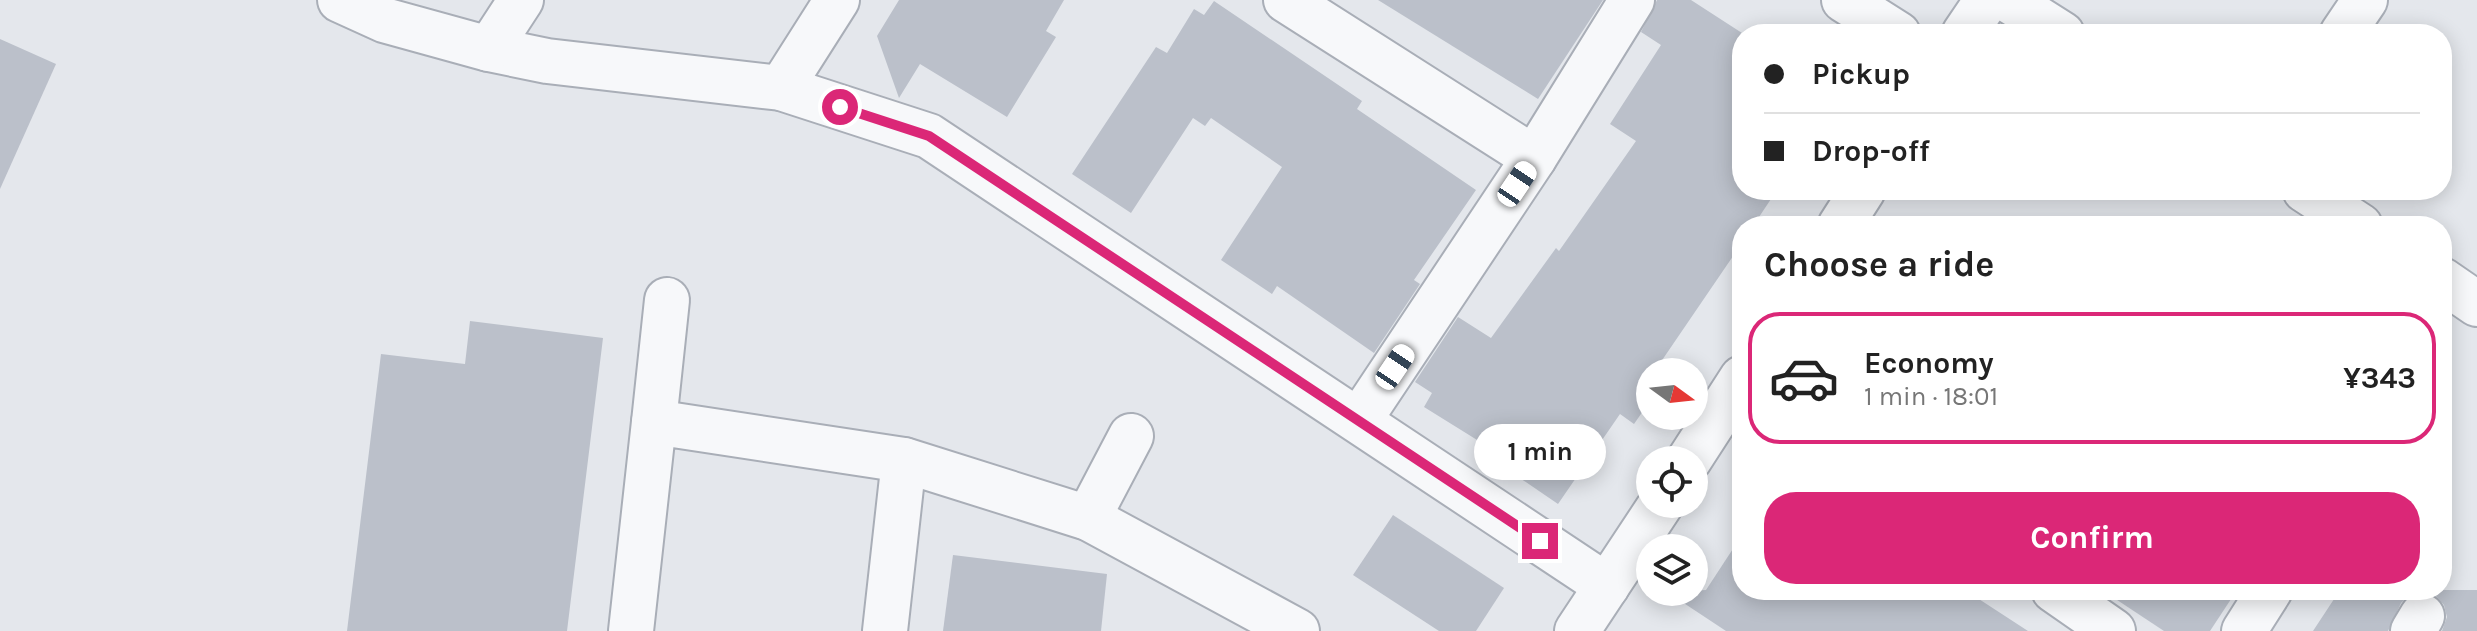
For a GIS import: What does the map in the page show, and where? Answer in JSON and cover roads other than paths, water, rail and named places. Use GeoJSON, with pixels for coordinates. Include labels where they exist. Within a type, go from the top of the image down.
{"type":"FeatureCollection","features":[{"type":"Feature","properties":{"kind":"street"},"geometry":{"type":"LineString","coordinates":[[340,0],[384,20],[489,49],[547,61],[781,88],[929,136],[1360,419],[1607,586]]}},
{"type":"Feature","properties":{"kind":"street"},"geometry":{"type":"LineString","coordinates":[[489,49],[521,0]]}},
{"type":"Feature","properties":{"kind":"street"},"geometry":{"type":"LineString","coordinates":[[781,88],[837,0]]}},
{"type":"Feature","properties":{"kind":"street"},"geometry":{"type":"LineString","coordinates":[[1286,0],[1534,158]]}},
{"type":"Feature","properties":{"kind":"street"},"geometry":{"type":"LineString","coordinates":[[1360,419],[1534,158],[1632,0]]}},
{"type":"Feature","properties":{"kind":"street"},"geometry":{"type":"LineString","coordinates":[[1844,0],[1882,24]]}},
{"type":"Feature","properties":{"kind":"street"},"geometry":{"type":"LineString","coordinates":[[1971,24],[1987,0]]}},
{"type":"Feature","properties":{"kind":"street"},"geometry":{"type":"LineString","coordinates":[[2008,0],[2046,24]]}},
{"type":"Feature","properties":{"kind":"street"},"geometry":{"type":"LineString","coordinates":[[2349,24],[2365,0]]}},
{"type":"Feature","properties":{"kind":"street"},"geometry":{"type":"LineString","coordinates":[[2320,200],[2345,216]]}},
{"type":"Feature","properties":{"kind":"street"},"geometry":{"type":"LineString","coordinates":[[631,631],[667,300]]}},
{"type":"Feature","properties":{"kind":"street"},"geometry":{"type":"LineString","coordinates":[[1698,446],[1732,393]]}},
{"type":"Feature","properties":{"kind":"street"},"geometry":{"type":"LineString","coordinates":[[654,422],[904,460],[1088,518],[1297,631]]}},
{"type":"Feature","properties":{"kind":"street"},"geometry":{"type":"LineString","coordinates":[[1088,518],[1131,436]]}},
{"type":"Feature","properties":{"kind":"street"},"geometry":{"type":"LineString","coordinates":[[885,631],[904,460]]}},
{"type":"Feature","properties":{"kind":"street"},"geometry":{"type":"LineString","coordinates":[[1579,630],[1652,518]]}},
{"type":"Feature","properties":{"kind":"street"},"geometry":{"type":"LineString","coordinates":[[2068,600],[2113,631]]}},
{"type":"Feature","properties":{"kind":"street"},"geometry":{"type":"LineString","coordinates":[[2244,631],[2264,600]]}}]}
